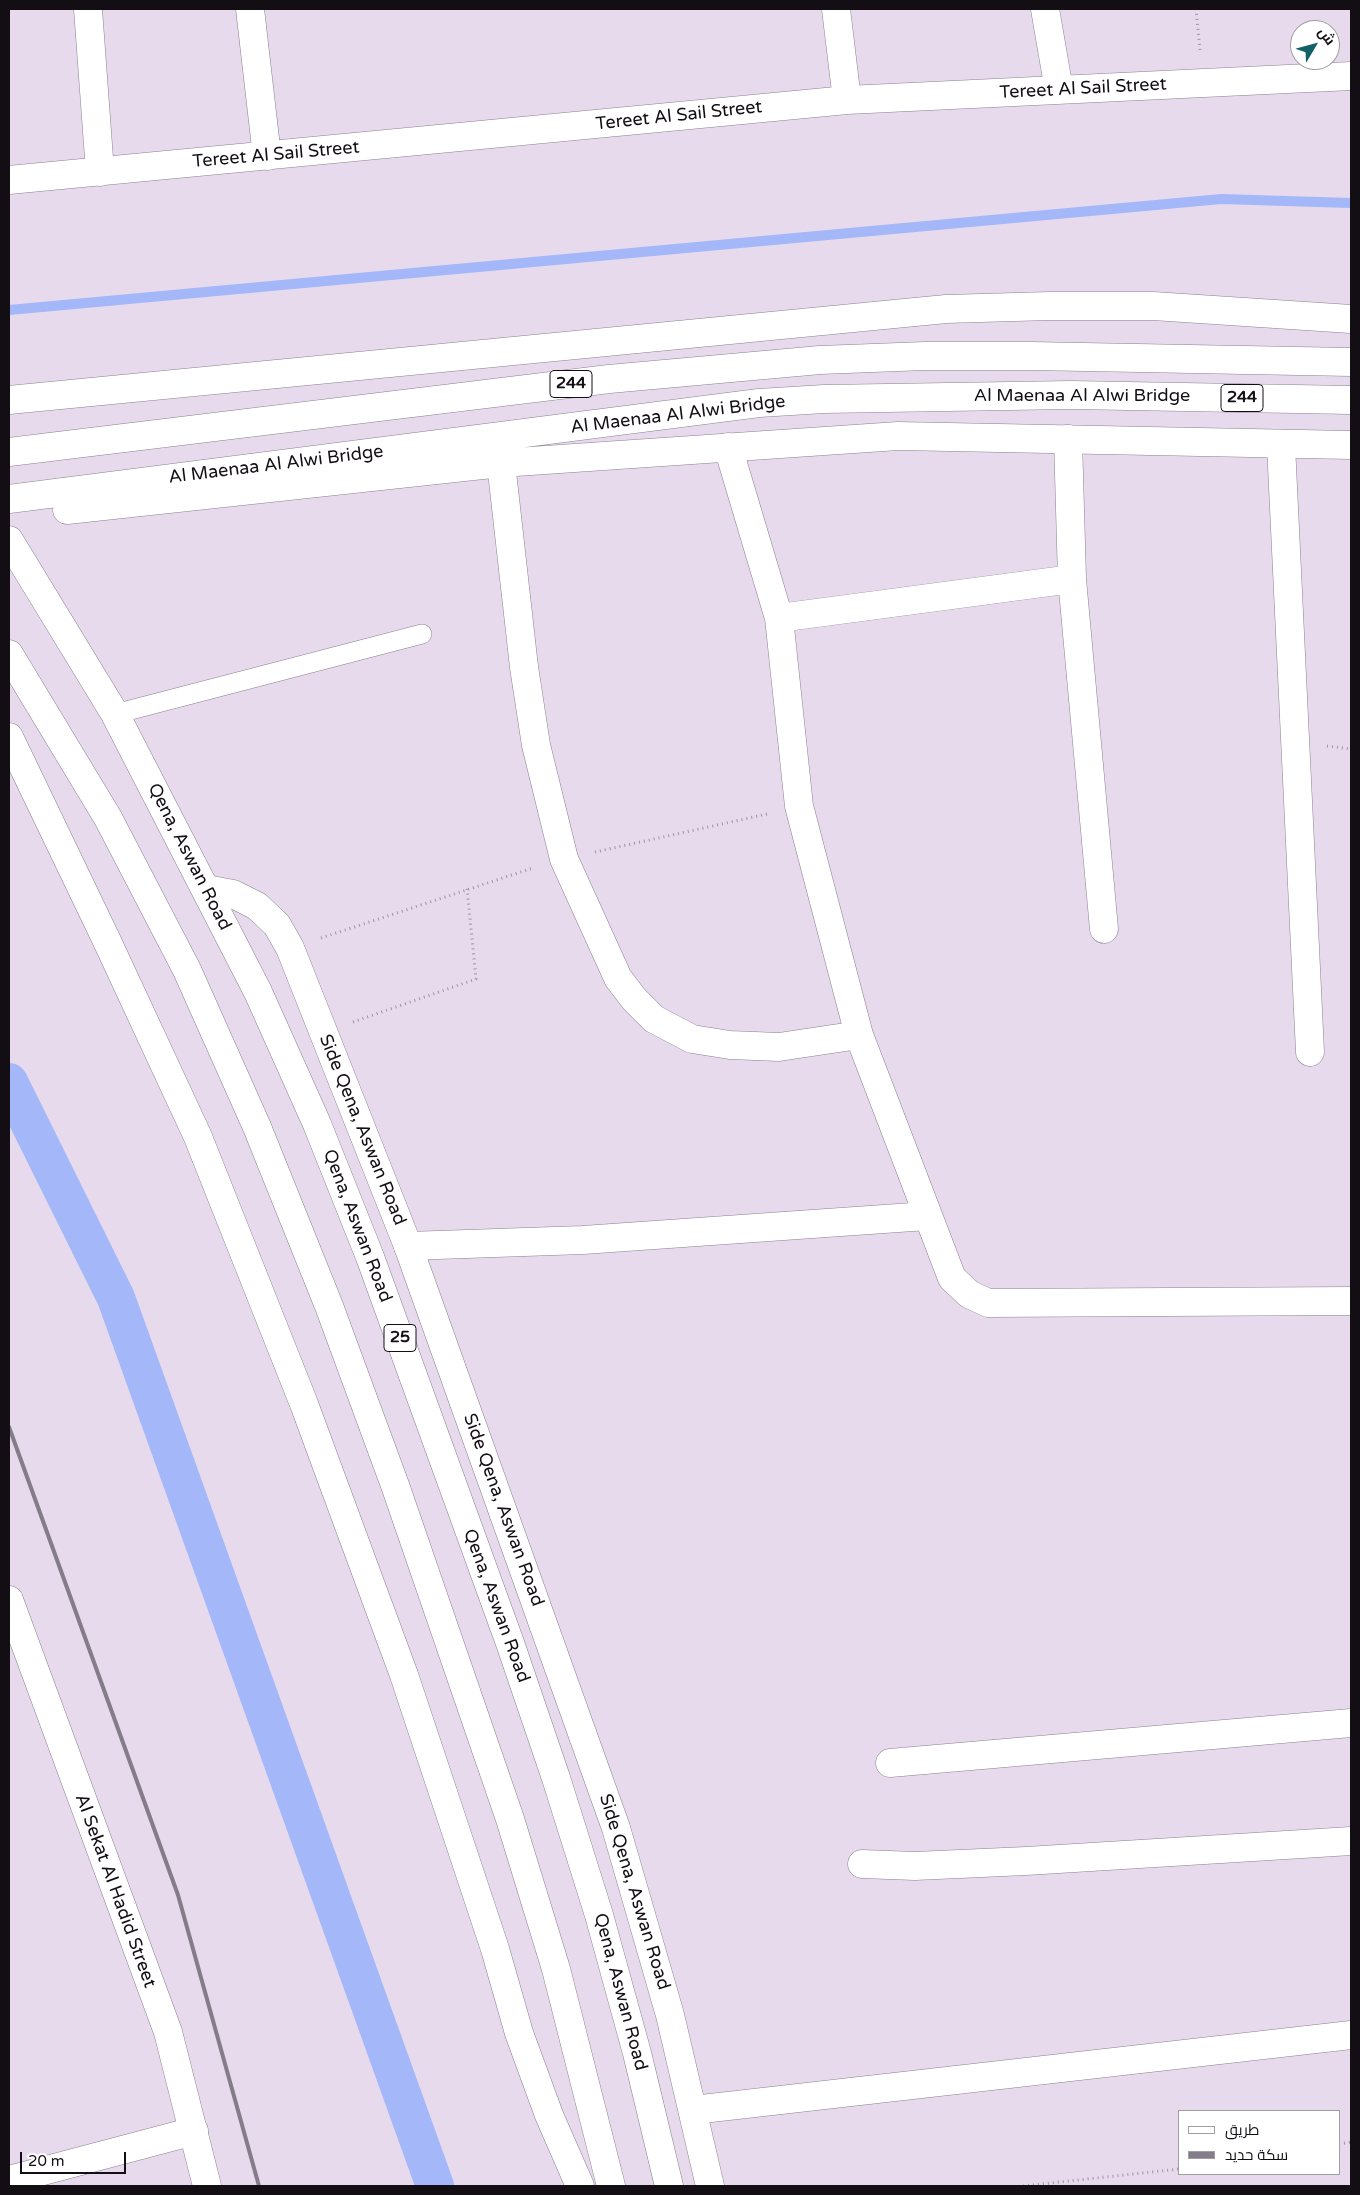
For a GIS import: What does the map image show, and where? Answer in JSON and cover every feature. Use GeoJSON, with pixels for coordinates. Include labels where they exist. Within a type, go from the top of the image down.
{"type":"FeatureCollection","features":[{"type":"Feature","properties":{"kind":"main road"},"geometry":{"type":"LineString","coordinates":[[88,9],[100,172]]}},
{"type":"Feature","properties":{"kind":"main road"},"geometry":{"type":"LineString","coordinates":[[250,9],[267,156]]}},
{"type":"Feature","properties":{"kind":"main road"},"geometry":{"type":"LineString","coordinates":[[836,9],[847,100]]}},
{"type":"Feature","properties":{"kind":"main road"},"geometry":{"type":"LineString","coordinates":[[1045,9],[1059,90]]}},
{"type":"Feature","properties":{"kind":"main road","name":"Tereet Al Sail Street"},"geometry":{"type":"LineString","coordinates":[[9,180],[847,100],[1351,76]]}},
{"type":"Feature","properties":{"kind":"main road"},"geometry":{"type":"LineString","coordinates":[[9,400],[946,309],[1153,306],[1351,319]]}},
{"type":"Feature","properties":{"kind":"main road","name":"Al Maenaa Al Alwi Bridge"},"geometry":{"type":"LineString","coordinates":[[9,452],[714,368],[820,360],[925,356],[1351,362]]}},
{"type":"Feature","properties":{"kind":"main road","name":"Al Maenaa Al Alwi Bridge"},"geometry":{"type":"LineString","coordinates":[[9,499],[759,404],[889,396],[1134,395],[1351,400]]}},
{"type":"Feature","properties":{"kind":"main road"},"geometry":{"type":"LineString","coordinates":[[9,517],[501,463],[898,436],[1351,446]]}},
{"type":"Feature","properties":{"kind":"main road"},"geometry":{"type":"LineString","coordinates":[[1068,439],[1072,580],[1104,929]]}},
{"type":"Feature","properties":{"kind":"main road"},"geometry":{"type":"LineString","coordinates":[[1281,444],[1310,1052]]}},
{"type":"Feature","properties":{"kind":"main road"},"geometry":{"type":"LineString","coordinates":[[728,447],[778,618],[799,806],[859,1035],[952,1278],[969,1294],[988,1303],[1351,1301]]}},
{"type":"Feature","properties":{"kind":"main road"},"geometry":{"type":"LineString","coordinates":[[501,463],[524,667],[536,745],[564,859],[618,978],[634,999],[654,1019],[692,1039],[730,1045],[779,1047],[859,1035]]}},
{"type":"Feature","properties":{"kind":"main road","name":"Qena, Aswan Road"},"geometry":{"type":"LineString","coordinates":[[9,540],[115,714],[258,992],[320,1133],[370,1257],[510,1643],[556,1778],[599,1915],[637,2053],[669,2186]]}},
{"type":"Feature","properties":{"kind":"main road"},"geometry":{"type":"LineString","coordinates":[[778,618],[1072,580]]}},
{"type":"Feature","properties":{"kind":"main road"},"geometry":{"type":"LineString","coordinates":[[9,654],[108,818],[187,970],[258,1127],[329,1306],[396,1488],[510,1819],[556,1970],[612,2186]]}},
{"type":"Feature","properties":{"kind":"main road"},"geometry":{"type":"LineString","coordinates":[[9,737],[103,932],[198,1137],[356,1539],[450,1812],[519,2033],[549,2115],[580,2186]]}},
{"type":"Feature","properties":{"kind":"main road","name":"Side Qena, Aswan Road"},"geometry":{"type":"LineString","coordinates":[[206,889],[233,894],[257,906],[277,925],[290,948],[408,1246],[616,1828],[670,2015],[710,2186]]}},
{"type":"Feature","properties":{"kind":"main road"},"geometry":{"type":"LineString","coordinates":[[408,1246],[583,1240],[927,1216]]}},
{"type":"Feature","properties":{"kind":"main road","name":"Al Sekat Al Hadid Street"},"geometry":{"type":"LineString","coordinates":[[9,1600],[168,2032],[207,2186]]}},
{"type":"Feature","properties":{"kind":"main road"},"geometry":{"type":"LineString","coordinates":[[890,1763],[1351,1723]]}},
{"type":"Feature","properties":{"kind":"main road"},"geometry":{"type":"LineString","coordinates":[[862,1864],[915,1866],[1026,1861],[1351,1841]]}},
{"type":"Feature","properties":{"kind":"main road"},"geometry":{"type":"LineString","coordinates":[[693,2110],[1351,2036]]}},
{"type":"Feature","properties":{"kind":"main road"},"geometry":{"type":"LineString","coordinates":[[9,2180],[194,2131]]}},
{"type":"Feature","properties":{"kind":"lane"},"geometry":{"type":"LineString","coordinates":[[115,714],[422,634]]}},
{"type":"Feature","properties":{"kind":"path"},"geometry":{"type":"LineString","coordinates":[[1196,9],[1202,83]]}},
{"type":"Feature","properties":{"kind":"path"},"geometry":{"type":"LineString","coordinates":[[290,948],[467,888],[564,859],[799,806]]}},
{"type":"Feature","properties":{"kind":"path"},"geometry":{"type":"LineString","coordinates":[[323,1032],[476,979],[467,888]]}},
{"type":"Feature","properties":{"kind":"path"},"geometry":{"type":"LineString","coordinates":[[1022,2186],[1178,2169]]}},
{"type":"Feature","properties":{"kind":"waterway"},"geometry":{"type":"LineString","coordinates":[[9,310],[1221,199],[1351,203]]}},
{"type":"Feature","properties":{"kind":"waterway"},"geometry":{"type":"LineString","coordinates":[[9,1082],[116,1298],[435,2186]]}},
{"type":"Feature","properties":{"kind":"railway"},"geometry":{"type":"LineString","coordinates":[[9,1427],[178,1895],[259,2186]]}}]}
